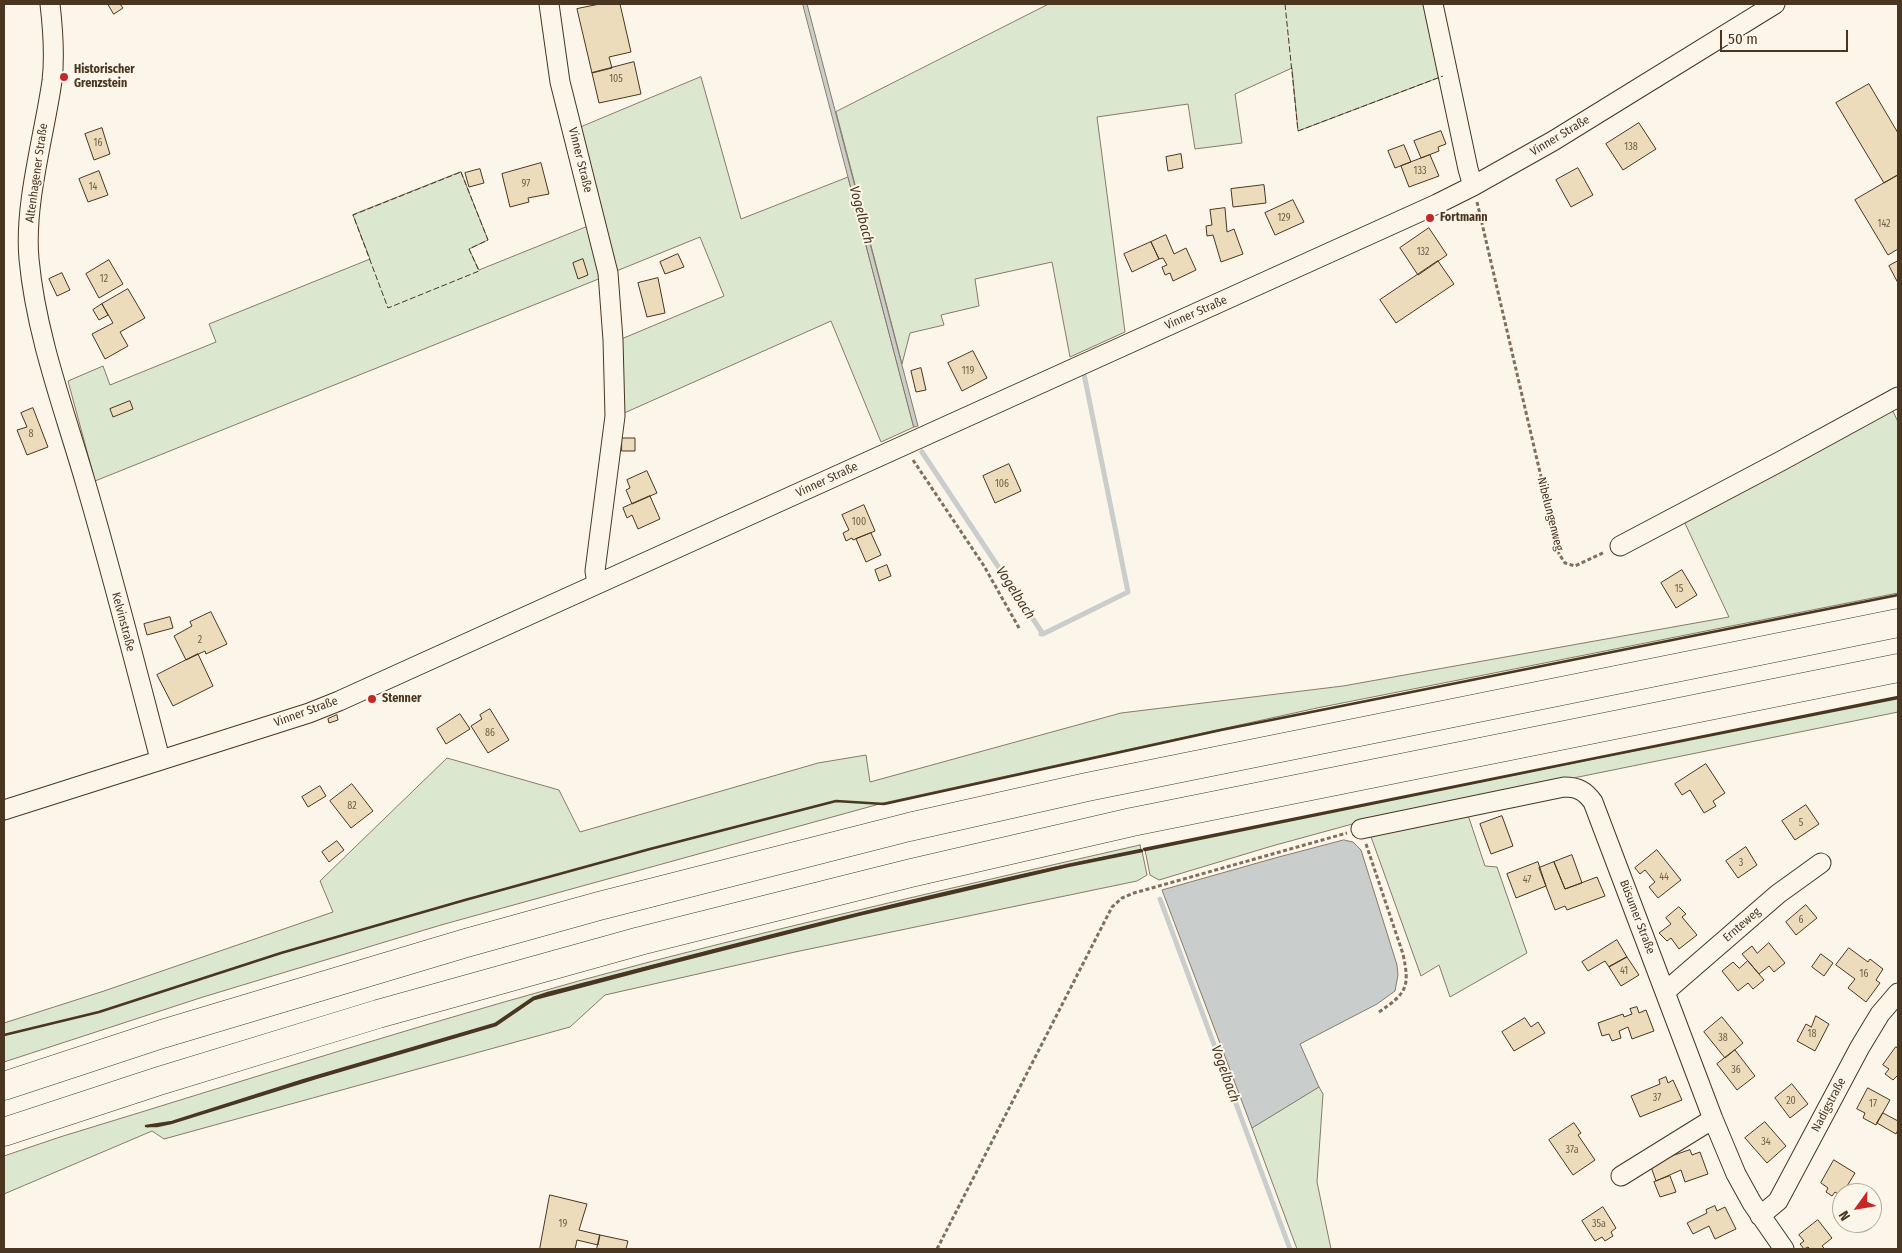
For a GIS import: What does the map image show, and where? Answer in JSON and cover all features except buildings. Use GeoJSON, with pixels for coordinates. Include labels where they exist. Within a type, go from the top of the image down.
{"type":"FeatureCollection","features":[{"type":"Feature","properties":{"kind":"highway"},"geometry":{"type":"LineString","coordinates":[[4,1086],[162,1034],[466,943],[609,903],[909,827],[1116,781],[1898,623]]}},
{"type":"Feature","properties":{"kind":"highway"},"geometry":{"type":"LineString","coordinates":[[4,1132],[159,1081],[415,1003],[640,941],[893,877],[1132,822],[1898,668]]}},
{"type":"Feature","properties":{"kind":"street","name":"Altenhagener Straße"},"geometry":{"type":"LineString","coordinates":[[50,4],[53,33],[52,80],[30,209],[29,256],[34,304],[86,484]]}},
{"type":"Feature","properties":{"kind":"street","name":"Vinner Straße"},"geometry":{"type":"LineString","coordinates":[[549,4],[560,82],[608,273],[613,340],[615,416],[595,571],[597,584]]}},
{"type":"Feature","properties":{"kind":"street"},"geometry":{"type":"LineString","coordinates":[[1432,4],[1468,169],[1474,186]]}},
{"type":"Feature","properties":{"kind":"street","name":"Vinner Straße"},"geometry":{"type":"LineString","coordinates":[[4,810],[160,759],[309,714],[1359,241],[1474,186],[1553,141],[1775,4]]}},
{"type":"Feature","properties":{"kind":"street"},"geometry":{"type":"LineString","coordinates":[[1620,546],[1898,397]]}},
{"type":"Feature","properties":{"kind":"street","name":"Kelvinstraße"},"geometry":{"type":"LineString","coordinates":[[86,484],[160,759]]}},
{"type":"Feature","properties":{"kind":"street","name":"Büsumer Straße"},"geometry":{"type":"LineString","coordinates":[[1361,829],[1564,787],[1580,789],[1587,794],[1593,802],[1736,1174],[1760,1216],[1784,1249]]}},
{"type":"Feature","properties":{"kind":"street","name":"Ernteweg"},"geometry":{"type":"LineString","coordinates":[[1666,991],[1778,894],[1822,863]]}},
{"type":"Feature","properties":{"kind":"street","name":"Nadigstraße"},"geometry":{"type":"LineString","coordinates":[[1760,1216],[1778,1201],[1860,1047],[1880,1014],[1898,992]]}},
{"type":"Feature","properties":{"kind":"street"},"geometry":{"type":"LineString","coordinates":[[1621,1176],[1713,1118]]}},
{"type":"Feature","properties":{"kind":"path","name":"Nibelungenweg"},"geometry":{"type":"LineString","coordinates":[[1474,186],[1559,554],[1565,563],[1575,566],[1620,546]]}},
{"type":"Feature","properties":{"kind":"path"},"geometry":{"type":"LineString","coordinates":[[903,445],[984,566],[1019,628]]}},
{"type":"Feature","properties":{"kind":"path"},"geometry":{"type":"LineString","coordinates":[[937,1249],[1112,907],[1122,898],[1143,890],[1361,829],[1403,954],[1408,981],[1398,998],[1379,1012]]}},
{"type":"Feature","properties":{"kind":"green space"},"geometry":{"type":"Polygon","coordinates":[[[1049,4],[1428,4],[1443,76],[1298,131],[1292,68],[1235,94],[1242,143],[1195,149],[1188,104],[1097,117],[1125,332],[1070,357],[1052,262],[975,279],[979,306],[941,315],[944,325],[910,333],[902,364],[836,112],[1049,4]]]}},
{"type":"Feature","properties":{"kind":"green space"},"geometry":{"type":"Polygon","coordinates":[[[701,77],[741,219],[848,177],[914,427],[881,442],[831,321],[622,414],[619,340],[724,296],[700,237],[614,272],[579,128],[701,77]]]}},
{"type":"Feature","properties":{"kind":"green space"},"geometry":{"type":"Polygon","coordinates":[[[461,172],[488,240],[469,249],[479,270],[588,226],[601,278],[95,481],[68,381],[103,366],[110,385],[216,342],[209,324],[370,259],[353,215],[461,172]]]}},
{"type":"Feature","properties":{"kind":"green space"},"geometry":{"type":"Polygon","coordinates":[[[1892,409],[1898,422],[1898,593],[1317,708],[883,803],[441,925],[203,997],[4,1062],[4,1023],[104,991],[333,912],[320,881],[447,758],[559,790],[580,832],[818,763],[866,755],[870,782],[1121,713],[1343,686],[1729,617],[1683,519],[1892,409]]]}},
{"type":"Feature","properties":{"kind":"green space"},"geometry":{"type":"Polygon","coordinates":[[[1898,698],[1898,712],[1367,820],[1159,880],[1150,875],[1145,850],[1898,698]]]}},
{"type":"Feature","properties":{"kind":"green space"},"geometry":{"type":"Polygon","coordinates":[[[1468,815],[1485,866],[1497,867],[1527,953],[1450,997],[1439,965],[1421,976],[1370,834],[1468,815]]]}},
{"type":"Feature","properties":{"kind":"green space"},"geometry":{"type":"Polygon","coordinates":[[[1140,845],[1141,850],[1068,864],[888,906],[548,993],[533,998],[495,1024],[304,1080],[172,1122],[147,1127],[171,1123],[496,1025],[534,999],[858,915],[1068,866],[1142,851],[1147,875],[1137,881],[795,952],[605,995],[570,1027],[164,1139],[152,1131],[4,1194],[4,1156],[60,1137],[430,1024],[578,981],[714,945],[1140,845]]]}},
{"type":"Feature","properties":{"kind":"green space"},"geometry":{"type":"Polygon","coordinates":[[[1319,1087],[1323,1094],[1317,1182],[1331,1249],[1297,1249],[1252,1128],[1319,1087]]]}},
{"type":"Feature","properties":{"kind":"water"},"geometry":{"type":"Polygon","coordinates":[[[803,4],[807,4],[918,426],[914,427],[803,4]]]}},
{"type":"Feature","properties":{"kind":"water"},"geometry":{"type":"Polygon","coordinates":[[[1344,840],[1353,842],[1361,850],[1397,965],[1398,975],[1395,991],[1377,1004],[1300,1044],[1319,1087],[1252,1128],[1162,890],[1344,840]]]}},
{"type":"Feature","properties":{"kind":"waterway"},"geometry":{"type":"LineString","coordinates":[[1043,634],[1128,592],[1084,374]]}},
{"type":"Feature","properties":{"kind":"waterway","name":"Vogelbach"},"geometry":{"type":"LineString","coordinates":[[922,452],[1043,634],[1041,634]]}},
{"type":"Feature","properties":{"kind":"waterway","name":"Vogelbach"},"geometry":{"type":"LineString","coordinates":[[1160,899],[1290,1249]]}},
{"type":"Feature","properties":{"kind":"fence"},"geometry":{"type":"LineString","coordinates":[[1285,4],[1298,131],[1443,76]]}},
{"type":"Feature","properties":{"kind":"fence"},"geometry":{"type":"LineString","coordinates":[[461,172],[488,240],[469,249],[479,271],[388,308],[353,215],[461,172]]}},
{"type":"Feature","properties":{"kind":"wall"},"geometry":{"type":"LineString","coordinates":[[4,1035],[99,1012],[281,953],[465,900],[650,849],[836,801],[884,804],[1221,730],[1898,595]]}},
{"type":"Feature","properties":{"kind":"wall"},"geometry":{"type":"LineString","coordinates":[[1898,697],[1586,760],[1898,698]]}},
{"type":"Feature","properties":{"kind":"wall"},"geometry":{"type":"LineString","coordinates":[[1586,760],[1145,850],[1144,849],[1586,760]]}},
{"type":"Feature","properties":{"kind":"wall"},"geometry":{"type":"LineString","coordinates":[[1141,850],[858,915],[534,999],[496,1025],[171,1123],[146,1126],[172,1122],[304,1080],[495,1024],[533,998],[548,993],[918,899],[1141,850]]}},
{"type":"Feature","properties":{"kind":"place","name":"Historischer Grenzstein"},"geometry":{"type":"Point","coordinates":[64,77]}},
{"type":"Feature","properties":{"kind":"place","name":"Fortmann"},"geometry":{"type":"Point","coordinates":[1430,218]}},
{"type":"Feature","properties":{"kind":"place","name":"Stenner"},"geometry":{"type":"Point","coordinates":[372,699]}}]}
